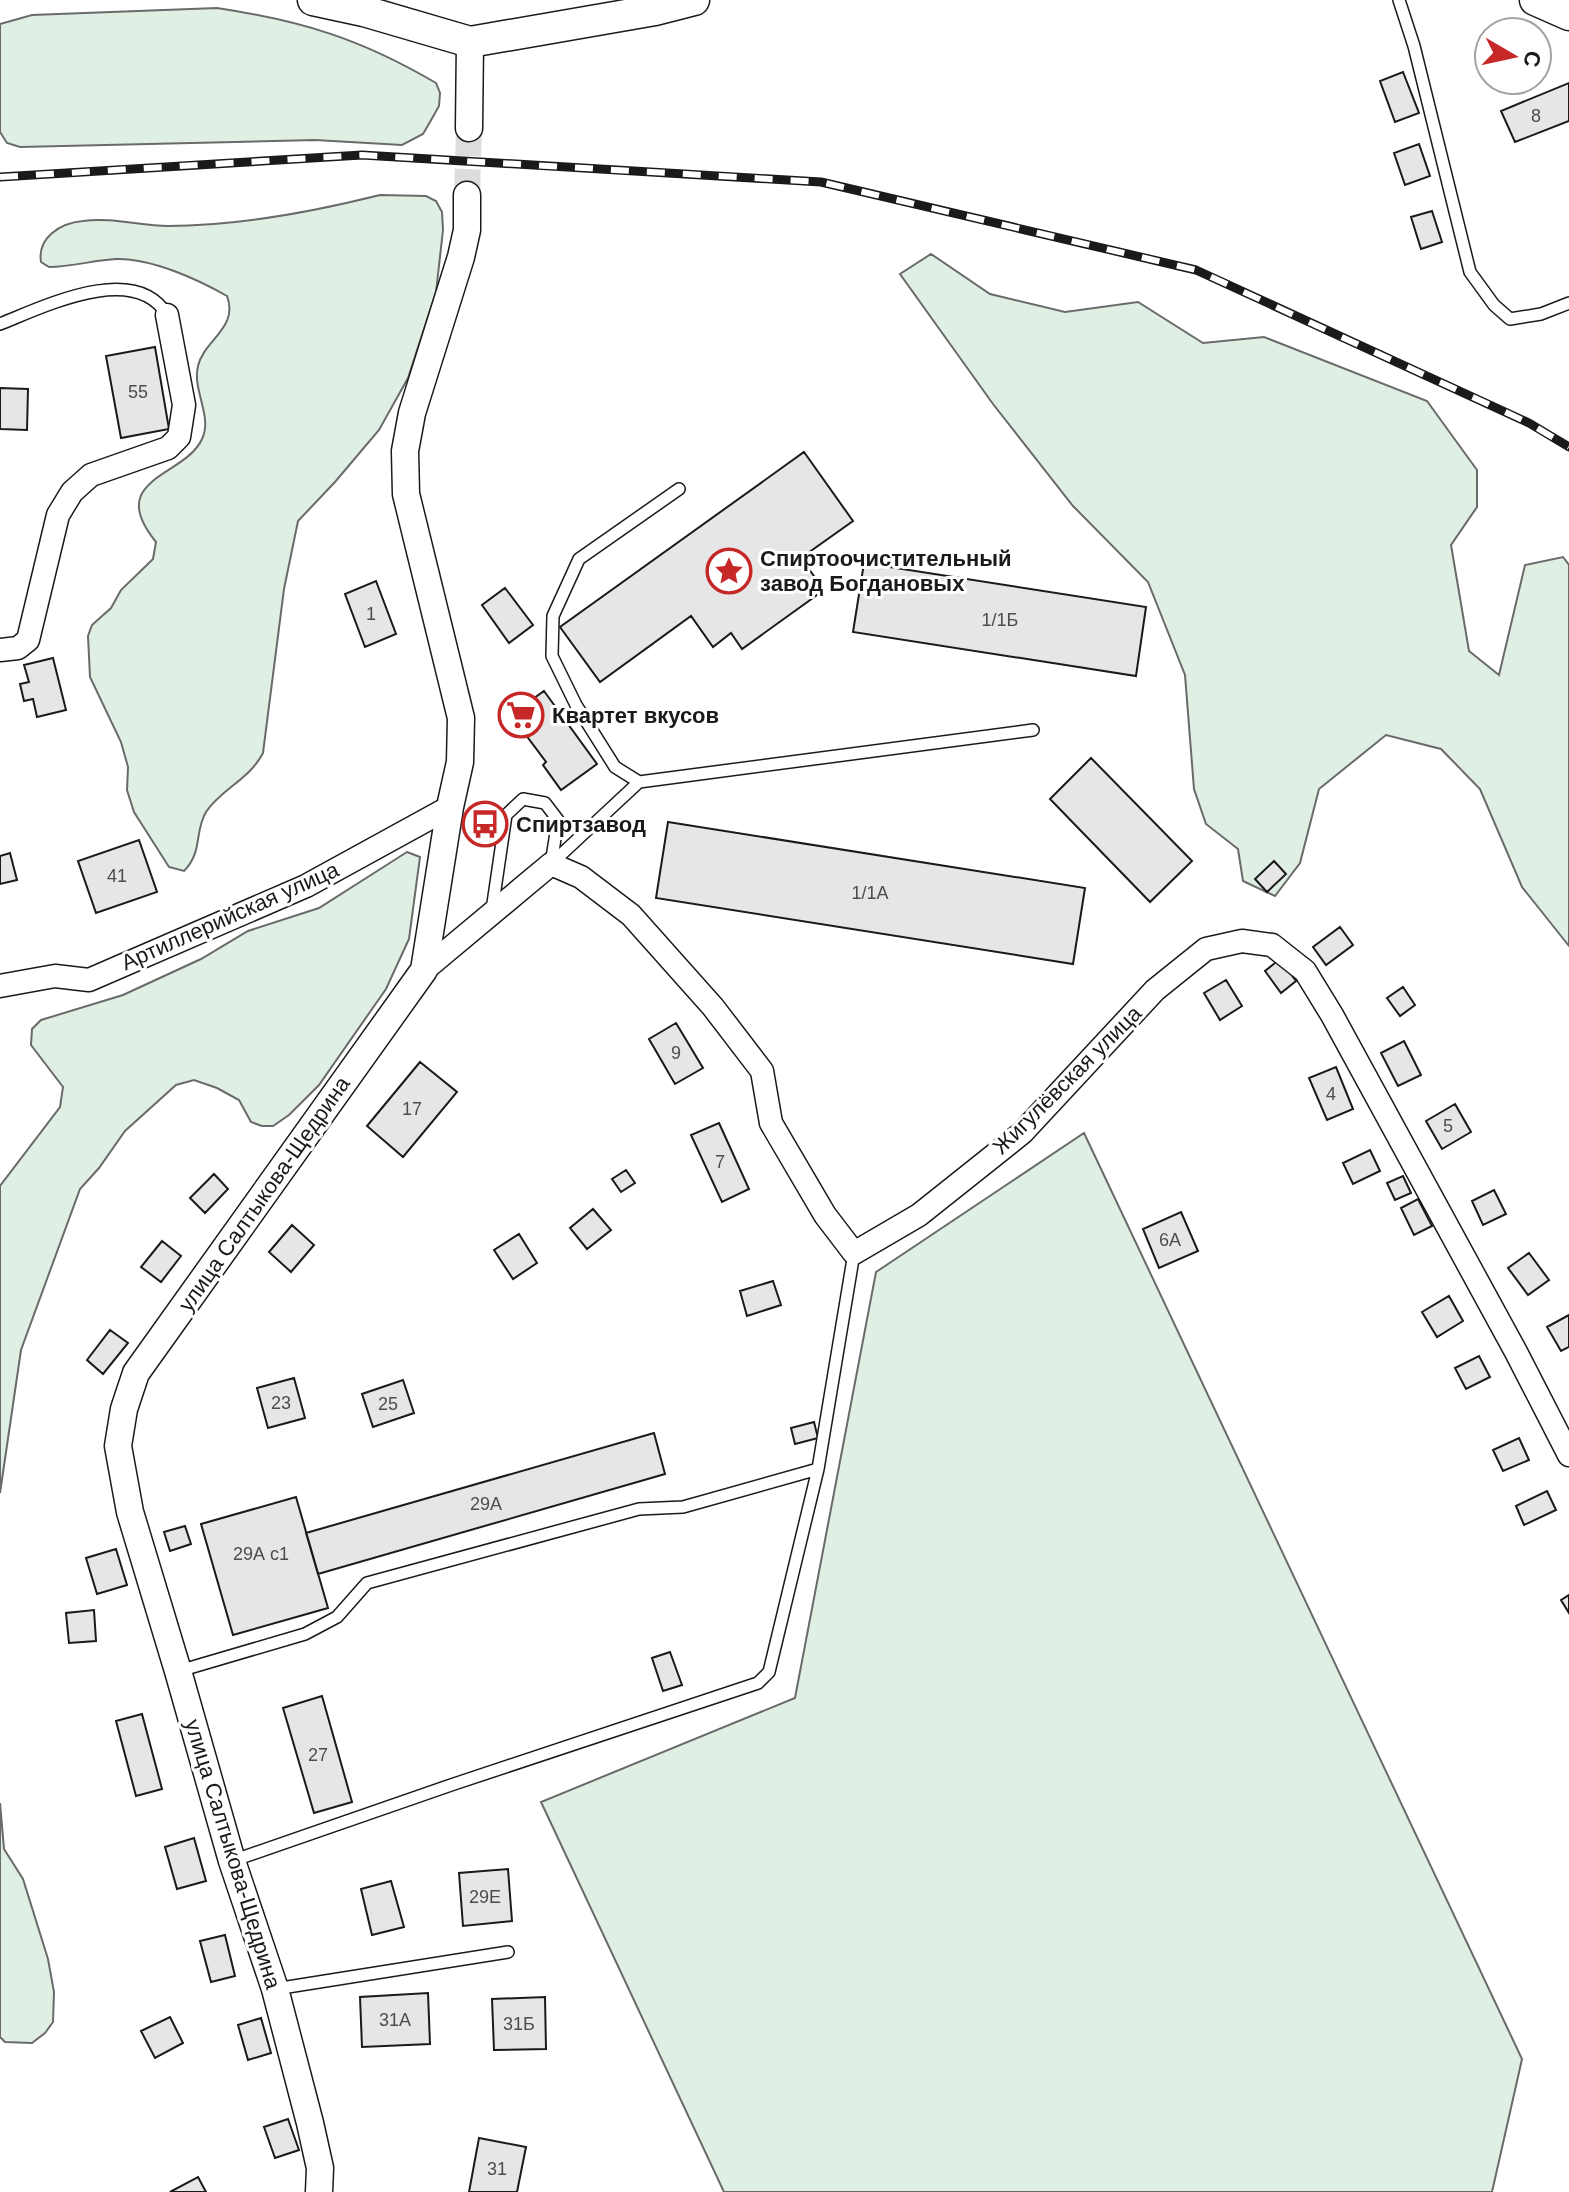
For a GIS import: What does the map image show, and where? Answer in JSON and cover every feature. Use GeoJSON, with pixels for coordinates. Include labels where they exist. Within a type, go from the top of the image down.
{"type":"FeatureCollection","features":[{"type":"Feature","properties":{"kind":"main road"},"geometry":{"type":"LineString","coordinates":[[313,0],[364,11],[470,42],[655,10],[694,0]]}},
{"type":"Feature","properties":{"kind":"main road"},"geometry":{"type":"LineString","coordinates":[[1535,0],[1569,15]]}},
{"type":"Feature","properties":{"kind":"street"},"geometry":{"type":"LineString","coordinates":[[469,128],[470,42]]}},
{"type":"Feature","properties":{"kind":"street","name":"улица Салтыкова-Щедрина"},"geometry":{"type":"LineString","coordinates":[[319,2192],[320,2168],[275,1989],[232,1861],[130,1512],[118,1446],[124,1409],[136,1373],[424,970],[460,762],[461,718],[406,494],[405,451],[412,413],[461,257],[467,230],[467,195]]}},
{"type":"Feature","properties":{"kind":"street"},"geometry":{"type":"LineString","coordinates":[[0,650],[18,648],[28,640],[58,515],[72,492],[91,475],[168,448],[179,437],[184,405],[167,315]]}},
{"type":"Feature","properties":{"kind":"street","name":"Артиллерийская улица"},"geometry":{"type":"LineString","coordinates":[[0,986],[55,976],[89,980],[306,886],[450,807]]}},
{"type":"Feature","properties":{"kind":"street"},"geometry":{"type":"LineString","coordinates":[[424,970],[551,864],[581,877],[631,915],[713,1007],[762,1071],[771,1123],[825,1215],[854,1253]]}},
{"type":"Feature","properties":{"kind":"street","name":"Жигулёвская улица"},"geometry":{"type":"LineString","coordinates":[[854,1253],[919,1215],[1022,1133],[1155,990],[1206,949],[1242,941],[1272,945],[1305,971],[1332,1015],[1569,1455]]}},
{"type":"Feature","properties":{"kind":"lane"},"geometry":{"type":"LineString","coordinates":[[1399,0],[1414,46],[1470,272],[1494,305],[1510,319],[1541,314],[1569,303]]}},
{"type":"Feature","properties":{"kind":"lane"},"geometry":{"type":"LineString","coordinates":[[0,324],[61,299],[119,289],[148,295],[160,303],[167,315]]}},
{"type":"Feature","properties":{"kind":"lane"},"geometry":{"type":"LineString","coordinates":[[639,782],[615,767],[576,705],[552,656],[553,616],[579,559],[679,489]]}},
{"type":"Feature","properties":{"kind":"lane"},"geometry":{"type":"LineString","coordinates":[[551,864],[639,782],[1033,730]]}},
{"type":"Feature","properties":{"kind":"lane"},"geometry":{"type":"LineString","coordinates":[[491,912],[506,815],[523,799],[545,803],[558,820],[551,864]]}},
{"type":"Feature","properties":{"kind":"lane"},"geometry":{"type":"LineString","coordinates":[[232,1861],[758,1683],[769,1672],[818,1469],[854,1253]]}},
{"type":"Feature","properties":{"kind":"lane"},"geometry":{"type":"LineString","coordinates":[[178,1671],[305,1634],[337,1617],[367,1583],[639,1509],[683,1507],[818,1469]]}},
{"type":"Feature","properties":{"kind":"lane"},"geometry":{"type":"LineString","coordinates":[[275,1989],[508,1952]]}},
{"type":"Feature","properties":{"kind":"green space"},"geometry":{"type":"Polygon","coordinates":[[[217,8],[277,19],[356,43],[436,83],[440,93],[439,106],[423,134],[402,145],[315,140],[20,147],[7,143],[0,132],[0,24],[32,15],[217,8]]]}},
{"type":"Feature","properties":{"kind":"green space"},"geometry":{"type":"Polygon","coordinates":[[[380,195],[426,196],[436,201],[442,212],[443,230],[436,292],[408,378],[379,430],[298,521],[284,589],[263,753],[250,770],[206,812],[190,864],[184,871],[169,867],[134,812],[127,790],[128,767],[121,742],[90,677],[88,636],[92,625],[111,608],[121,590],[153,559],[156,542],[142,521],[139,504],[143,491],[193,452],[202,439],[205,422],[198,366],[201,357],[225,325],[229,307],[227,296],[188,277],[144,262],[116,259],[49,267],[41,262],[43,246],[52,233],[74,222],[104,220],[168,226],[222,224],[302,212],[380,195]]]}},
{"type":"Feature","properties":{"kind":"green space"},"geometry":{"type":"Polygon","coordinates":[[[931,254],[990,294],[1065,312],[1138,302],[1203,343],[1264,337],[1427,401],[1477,470],[1477,507],[1451,545],[1469,651],[1499,675],[1525,565],[1563,557],[1569,565],[1569,946],[1522,887],[1480,789],[1441,749],[1386,735],[1319,789],[1300,863],[1275,896],[1243,881],[1238,849],[1206,824],[1194,789],[1185,675],[1148,582],[1073,506],[993,404],[900,274],[931,254]]]}},
{"type":"Feature","properties":{"kind":"green space"},"geometry":{"type":"Polygon","coordinates":[[[407,852],[420,857],[409,939],[386,989],[319,1085],[289,1115],[273,1126],[262,1126],[251,1122],[239,1100],[217,1088],[194,1080],[176,1085],[125,1131],[80,1189],[21,1350],[0,1493],[0,1186],[60,1107],[63,1087],[31,1045],[32,1029],[41,1020],[123,995],[201,959],[248,931],[319,908],[407,852]]]}},
{"type":"Feature","properties":{"kind":"green space"},"geometry":{"type":"Polygon","coordinates":[[[1084,1133],[1522,2059],[1492,2192],[724,2192],[541,1802],[795,1698],[876,1272],[1084,1133]]]}},
{"type":"Feature","properties":{"kind":"green space"},"geometry":{"type":"Polygon","coordinates":[[[0,1803],[4,1849],[23,1879],[48,1959],[54,1992],[53,2022],[32,2043],[5,2042],[0,2037],[0,1803]]]}},
{"type":"Feature","properties":{"kind":"building"},"geometry":{"type":"Polygon","coordinates":[[[1403,72],[1419,113],[1395,122],[1380,81],[1403,72]]]}},
{"type":"Feature","properties":{"kind":"building"},"geometry":{"type":"Polygon","coordinates":[[[1569,83],[1569,121],[1515,142],[1501,111],[1537,96],[1553,96],[1553,90],[1569,83]]]}},
{"type":"Feature","properties":{"kind":"building"},"geometry":{"type":"Polygon","coordinates":[[[1419,144],[1430,176],[1405,185],[1394,153],[1419,144]]]}},
{"type":"Feature","properties":{"kind":"building"},"geometry":{"type":"Polygon","coordinates":[[[1432,211],[1442,242],[1421,249],[1411,217],[1432,211]]]}},
{"type":"Feature","properties":{"kind":"building"},"geometry":{"type":"Polygon","coordinates":[[[155,347],[169,429],[121,438],[106,356],[155,347]]]}},
{"type":"Feature","properties":{"kind":"building"},"geometry":{"type":"Polygon","coordinates":[[[0,388],[28,389],[27,430],[0,429],[0,388]]]}},
{"type":"Feature","properties":{"kind":"building"},"geometry":{"type":"Polygon","coordinates":[[[804,452],[853,521],[801,558],[824,590],[742,649],[731,633],[713,647],[691,616],[600,682],[560,627],[804,452]]]}},
{"type":"Feature","properties":{"kind":"building"},"geometry":{"type":"Polygon","coordinates":[[[864,563],[1146,607],[1136,676],[853,632],[864,563]]]}},
{"type":"Feature","properties":{"kind":"building"},"geometry":{"type":"Polygon","coordinates":[[[376,581],[396,634],[365,647],[345,594],[376,581]]]}},
{"type":"Feature","properties":{"kind":"building"},"geometry":{"type":"Polygon","coordinates":[[[505,588],[533,625],[509,643],[482,605],[505,588]]]}},
{"type":"Feature","properties":{"kind":"building"},"geometry":{"type":"Polygon","coordinates":[[[53,658],[66,710],[37,717],[33,699],[24,701],[20,684],[29,682],[24,665],[53,658]]]}},
{"type":"Feature","properties":{"kind":"building"},"geometry":{"type":"Polygon","coordinates":[[[544,691],[597,764],[561,790],[543,765],[546,762],[511,715],[544,691]]]}},
{"type":"Feature","properties":{"kind":"building"},"geometry":{"type":"Polygon","coordinates":[[[1091,758],[1192,861],[1150,902],[1050,799],[1091,758]]]}},
{"type":"Feature","properties":{"kind":"building"},"geometry":{"type":"Polygon","coordinates":[[[668,822],[1085,888],[1073,964],[656,898],[668,822]]]}},
{"type":"Feature","properties":{"kind":"building"},"geometry":{"type":"Polygon","coordinates":[[[139,840],[157,892],[96,913],[78,861],[139,840]]]}},
{"type":"Feature","properties":{"kind":"building"},"geometry":{"type":"Polygon","coordinates":[[[10,853],[17,880],[0,884],[0,856],[10,853]]]}},
{"type":"Feature","properties":{"kind":"building"},"geometry":{"type":"Polygon","coordinates":[[[1274,861],[1286,874],[1267,892],[1255,879],[1274,861]]]}},
{"type":"Feature","properties":{"kind":"building"},"geometry":{"type":"Polygon","coordinates":[[[1340,927],[1353,945],[1326,965],[1313,947],[1340,927]]]}},
{"type":"Feature","properties":{"kind":"building"},"geometry":{"type":"Polygon","coordinates":[[[1280,959],[1296,981],[1281,993],[1265,971],[1280,959]]]}},
{"type":"Feature","properties":{"kind":"building"},"geometry":{"type":"Polygon","coordinates":[[[1226,980],[1242,1006],[1220,1020],[1204,993],[1226,980]]]}},
{"type":"Feature","properties":{"kind":"building"},"geometry":{"type":"Polygon","coordinates":[[[1403,987],[1415,1005],[1400,1016],[1387,998],[1403,987]]]}},
{"type":"Feature","properties":{"kind":"building"},"geometry":{"type":"Polygon","coordinates":[[[676,1023],[703,1068],[675,1084],[649,1039],[676,1023]]]}},
{"type":"Feature","properties":{"kind":"building"},"geometry":{"type":"Polygon","coordinates":[[[1404,1041],[1421,1075],[1398,1086],[1381,1053],[1404,1041]]]}},
{"type":"Feature","properties":{"kind":"building"},"geometry":{"type":"Polygon","coordinates":[[[420,1062],[457,1092],[403,1157],[367,1126],[420,1062]]]}},
{"type":"Feature","properties":{"kind":"building"},"geometry":{"type":"Polygon","coordinates":[[[1336,1067],[1353,1109],[1327,1120],[1309,1078],[1336,1067]]]}},
{"type":"Feature","properties":{"kind":"building"},"geometry":{"type":"Polygon","coordinates":[[[1455,1104],[1471,1132],[1442,1149],[1426,1121],[1455,1104]]]}},
{"type":"Feature","properties":{"kind":"building"},"geometry":{"type":"Polygon","coordinates":[[[719,1123],[749,1189],[722,1202],[691,1135],[719,1123]]]}},
{"type":"Feature","properties":{"kind":"building"},"geometry":{"type":"Polygon","coordinates":[[[1370,1150],[1380,1171],[1353,1184],[1343,1163],[1370,1150]]]}},
{"type":"Feature","properties":{"kind":"building"},"geometry":{"type":"Polygon","coordinates":[[[626,1170],[635,1183],[621,1192],[612,1179],[626,1170]]]}},
{"type":"Feature","properties":{"kind":"building"},"geometry":{"type":"Polygon","coordinates":[[[214,1174],[228,1189],[205,1213],[190,1198],[214,1174]]]}},
{"type":"Feature","properties":{"kind":"building"},"geometry":{"type":"Polygon","coordinates":[[[1403,1176],[1411,1193],[1395,1200],[1387,1183],[1403,1176]]]}},
{"type":"Feature","properties":{"kind":"building"},"geometry":{"type":"Polygon","coordinates":[[[1494,1190],[1506,1214],[1483,1225],[1472,1201],[1494,1190]]]}},
{"type":"Feature","properties":{"kind":"building"},"geometry":{"type":"Polygon","coordinates":[[[1418,1199],[1432,1226],[1414,1235],[1401,1208],[1418,1199]]]}},
{"type":"Feature","properties":{"kind":"building"},"geometry":{"type":"Polygon","coordinates":[[[593,1209],[611,1230],[587,1249],[570,1228],[593,1209]]]}},
{"type":"Feature","properties":{"kind":"building"},"geometry":{"type":"Polygon","coordinates":[[[1181,1212],[1198,1251],[1159,1268],[1143,1229],[1181,1212]]]}},
{"type":"Feature","properties":{"kind":"building"},"geometry":{"type":"Polygon","coordinates":[[[292,1225],[314,1245],[291,1272],[269,1252],[292,1225]]]}},
{"type":"Feature","properties":{"kind":"building"},"geometry":{"type":"Polygon","coordinates":[[[519,1234],[537,1263],[513,1279],[494,1250],[519,1234]]]}},
{"type":"Feature","properties":{"kind":"building"},"geometry":{"type":"Polygon","coordinates":[[[162,1241],[181,1256],[161,1282],[141,1267],[162,1241]]]}},
{"type":"Feature","properties":{"kind":"building"},"geometry":{"type":"Polygon","coordinates":[[[1529,1253],[1549,1280],[1528,1295],[1508,1268],[1529,1253]]]}},
{"type":"Feature","properties":{"kind":"building"},"geometry":{"type":"Polygon","coordinates":[[[773,1281],[781,1305],[747,1316],[740,1291],[773,1281]]]}},
{"type":"Feature","properties":{"kind":"building"},"geometry":{"type":"Polygon","coordinates":[[[1449,1296],[1463,1321],[1437,1337],[1422,1312],[1449,1296]]]}},
{"type":"Feature","properties":{"kind":"building"},"geometry":{"type":"Polygon","coordinates":[[[1569,1315],[1569,1347],[1561,1351],[1547,1327],[1569,1315]]]}},
{"type":"Feature","properties":{"kind":"building"},"geometry":{"type":"Polygon","coordinates":[[[110,1330],[128,1343],[103,1374],[87,1360],[110,1330]]]}},
{"type":"Feature","properties":{"kind":"building"},"geometry":{"type":"Polygon","coordinates":[[[1479,1356],[1490,1377],[1466,1389],[1455,1368],[1479,1356]]]}},
{"type":"Feature","properties":{"kind":"building"},"geometry":{"type":"Polygon","coordinates":[[[294,1378],[305,1418],[268,1428],[257,1388],[294,1378]]]}},
{"type":"Feature","properties":{"kind":"building"},"geometry":{"type":"Polygon","coordinates":[[[403,1380],[414,1413],[373,1427],[362,1394],[403,1380]]]}},
{"type":"Feature","properties":{"kind":"building"},"geometry":{"type":"Polygon","coordinates":[[[814,1422],[818,1438],[795,1444],[791,1428],[814,1422]]]}},
{"type":"Feature","properties":{"kind":"building"},"geometry":{"type":"Polygon","coordinates":[[[654,1433],[665,1474],[318,1574],[306,1533],[654,1433]]]}},
{"type":"Feature","properties":{"kind":"building"},"geometry":{"type":"Polygon","coordinates":[[[1519,1438],[1529,1460],[1503,1471],[1493,1450],[1519,1438]]]}},
{"type":"Feature","properties":{"kind":"building"},"geometry":{"type":"Polygon","coordinates":[[[1547,1491],[1556,1510],[1524,1525],[1516,1506],[1547,1491]]]}},
{"type":"Feature","properties":{"kind":"building"},"geometry":{"type":"Polygon","coordinates":[[[296,1497],[328,1608],[233,1635],[201,1524],[296,1497]]]}},
{"type":"Feature","properties":{"kind":"building"},"geometry":{"type":"Polygon","coordinates":[[[185,1526],[191,1544],[170,1551],[164,1532],[185,1526]]]}},
{"type":"Feature","properties":{"kind":"building"},"geometry":{"type":"Polygon","coordinates":[[[116,1549],[127,1585],[97,1594],[86,1558],[116,1549]]]}},
{"type":"Feature","properties":{"kind":"building"},"geometry":{"type":"Polygon","coordinates":[[[1569,1595],[1569,1613],[1561,1600],[1569,1595]]]}},
{"type":"Feature","properties":{"kind":"building"},"geometry":{"type":"Polygon","coordinates":[[[94,1610],[96,1641],[69,1643],[66,1613],[94,1610]]]}},
{"type":"Feature","properties":{"kind":"building"},"geometry":{"type":"Polygon","coordinates":[[[670,1652],[682,1685],[663,1691],[652,1658],[670,1652]]]}},
{"type":"Feature","properties":{"kind":"building"},"geometry":{"type":"Polygon","coordinates":[[[322,1696],[352,1802],[314,1813],[283,1708],[322,1696]]]}},
{"type":"Feature","properties":{"kind":"building"},"geometry":{"type":"Polygon","coordinates":[[[142,1714],[162,1789],[136,1796],[116,1721],[142,1714]]]}},
{"type":"Feature","properties":{"kind":"building"},"geometry":{"type":"Polygon","coordinates":[[[194,1838],[206,1881],[177,1889],[165,1847],[194,1838]]]}},
{"type":"Feature","properties":{"kind":"building"},"geometry":{"type":"Polygon","coordinates":[[[508,1869],[512,1921],[463,1926],[459,1873],[508,1869]]]}},
{"type":"Feature","properties":{"kind":"building"},"geometry":{"type":"Polygon","coordinates":[[[391,1881],[404,1927],[372,1935],[361,1889],[391,1881]]]}},
{"type":"Feature","properties":{"kind":"building"},"geometry":{"type":"Polygon","coordinates":[[[225,1935],[235,1976],[211,1982],[200,1941],[225,1935]]]}},
{"type":"Feature","properties":{"kind":"building"},"geometry":{"type":"Polygon","coordinates":[[[428,1993],[430,2044],[362,2047],[360,1997],[428,1993]]]}},
{"type":"Feature","properties":{"kind":"building"},"geometry":{"type":"Polygon","coordinates":[[[545,1997],[546,2049],[494,2050],[492,1999],[545,1997]]]}},
{"type":"Feature","properties":{"kind":"building"},"geometry":{"type":"Polygon","coordinates":[[[170,2017],[183,2043],[155,2058],[141,2031],[170,2017]]]}},
{"type":"Feature","properties":{"kind":"building"},"geometry":{"type":"Polygon","coordinates":[[[261,2018],[271,2053],[248,2060],[238,2025],[261,2018]]]}},
{"type":"Feature","properties":{"kind":"building"},"geometry":{"type":"Polygon","coordinates":[[[288,2119],[299,2150],[275,2158],[264,2127],[288,2119]]]}},
{"type":"Feature","properties":{"kind":"building"},"geometry":{"type":"Polygon","coordinates":[[[479,2138],[526,2147],[517,2192],[469,2192],[479,2138]]]}},
{"type":"Feature","properties":{"kind":"building"},"geometry":{"type":"Polygon","coordinates":[[[198,2177],[206,2192],[170,2192],[198,2177]]]}},
{"type":"Feature","properties":{"kind":"tunnel"},"geometry":{"type":"LineString","coordinates":[[467,195],[469,128]]}},
{"type":"Feature","properties":{"kind":"railway"},"geometry":{"type":"LineString","coordinates":[[0,177],[362,155],[821,182],[1196,270],[1529,423],[1569,447]]}},
{"type":"Feature","properties":{"kind":"place","name":"Спиртоочистительный завод Богдановых"},"geometry":{"type":"Point","coordinates":[729,571]}},
{"type":"Feature","properties":{"kind":"place","name":"Квартет вкусов"},"geometry":{"type":"Point","coordinates":[521,715]}},
{"type":"Feature","properties":{"kind":"place","name":"Спиртзавод"},"geometry":{"type":"Point","coordinates":[485,824]}}]}
